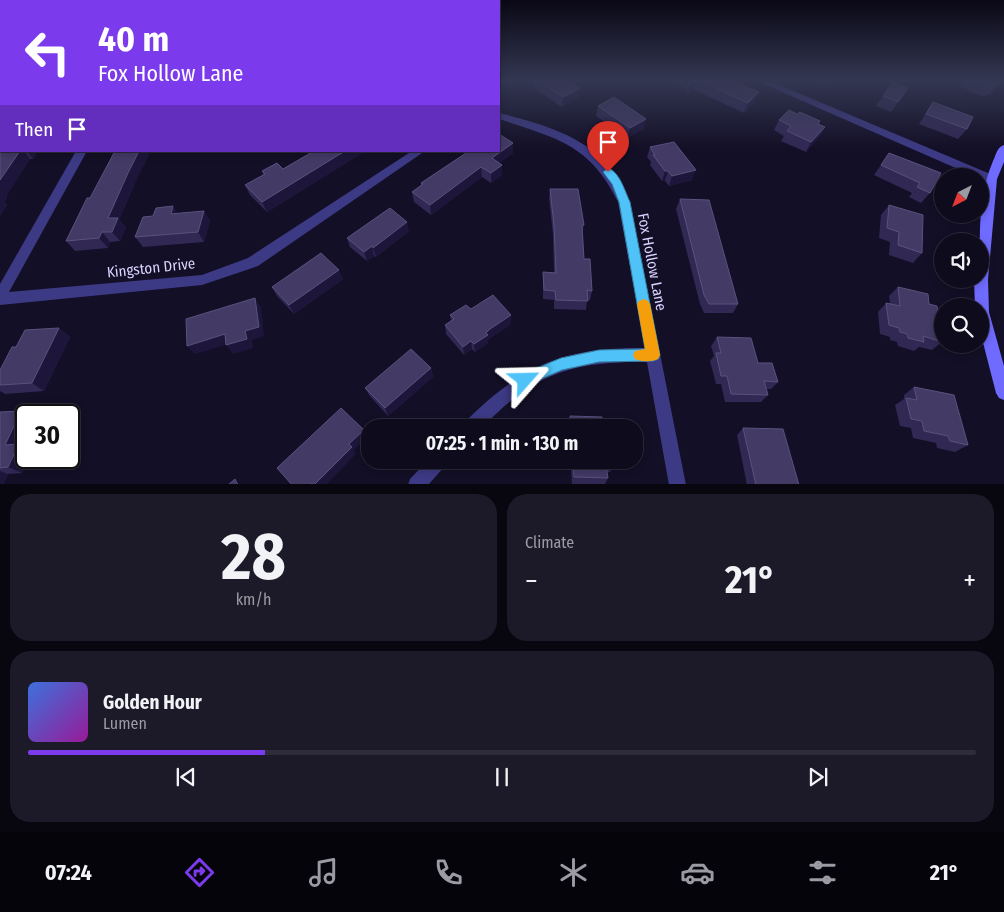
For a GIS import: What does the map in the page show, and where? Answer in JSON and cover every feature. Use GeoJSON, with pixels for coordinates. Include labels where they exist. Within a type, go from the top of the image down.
{"type":"FeatureCollection","features":[{"type":"Feature","properties":{"kind":"street"},"geometry":{"type":"LineString","coordinates":[[814,104],[991,180]]}},
{"type":"Feature","properties":{"kind":"street","name":"Fox Hollow Lane"},"geometry":{"type":"LineString","coordinates":[[500,116],[558,136],[581,147],[596,158],[616,184],[624,202],[678,484]]}},
{"type":"Feature","properties":{"kind":"street"},"geometry":{"type":"LineString","coordinates":[[1004,149],[991,180],[981,280],[982,312],[1004,393]]}},
{"type":"Feature","properties":{"kind":"street"},"geometry":{"type":"LineString","coordinates":[[0,298],[81,152]]}},
{"type":"Feature","properties":{"kind":"street","name":"Kingston Drive"},"geometry":{"type":"LineString","coordinates":[[0,298],[202,280],[253,262],[418,152]]}},
{"type":"Feature","properties":{"kind":"street"},"geometry":{"type":"LineString","coordinates":[[480,419],[508,391],[544,370],[561,364],[599,356],[653,355]]}},
{"type":"Feature","properties":{"kind":"street"},"geometry":{"type":"LineString","coordinates":[[416,484],[430,469]]}},
{"type":"Feature","properties":{"kind":"building"},"geometry":{"type":"Polygon","coordinates":[[[602,104],[624,104],[646,119],[630,128],[598,106],[602,104]]]}},
{"type":"Feature","properties":{"kind":"building"},"geometry":{"type":"Polygon","coordinates":[[[932,104],[937,104],[973,117],[967,129],[926,114],[932,104]]]}},
{"type":"Feature","properties":{"kind":"building"},"geometry":{"type":"Polygon","coordinates":[[[789,110],[797,114],[800,112],[820,121],[818,124],[825,127],[811,142],[787,131],[791,126],[779,120],[789,110]]]}},
{"type":"Feature","properties":{"kind":"building"},"geometry":{"type":"Polygon","coordinates":[[[500,135],[513,143],[492,158],[502,165],[491,173],[481,167],[430,205],[412,192],[423,184],[421,183],[468,152],[500,152],[500,135]]]}},
{"type":"Feature","properties":{"kind":"building"},"geometry":{"type":"Polygon","coordinates":[[[674,142],[696,170],[672,176],[668,171],[665,171],[653,155],[655,155],[650,147],[674,142]]]}},
{"type":"Feature","properties":{"kind":"building"},"geometry":{"type":"Polygon","coordinates":[[[0,152],[19,152],[0,180],[0,152]]]}},
{"type":"Feature","properties":{"kind":"building"},"geometry":{"type":"Polygon","coordinates":[[[114,152],[138,152],[108,218],[118,218],[112,232],[102,232],[99,238],[66,241],[87,198],[90,198],[114,152]]]}},
{"type":"Feature","properties":{"kind":"building"},"geometry":{"type":"Polygon","coordinates":[[[312,152],[343,152],[262,202],[245,185],[265,174],[262,171],[277,163],[283,169],[312,152]]]}},
{"type":"Feature","properties":{"kind":"building"},"geometry":{"type":"Polygon","coordinates":[[[889,153],[934,170],[934,186],[930,193],[917,187],[920,183],[881,165],[889,153]]]}},
{"type":"Feature","properties":{"kind":"building"},"geometry":{"type":"Polygon","coordinates":[[[550,189],[578,189],[584,225],[582,225],[584,259],[590,259],[592,291],[587,290],[588,301],[556,300],[555,291],[544,290],[543,272],[556,273],[550,189]]]}},
{"type":"Feature","properties":{"kind":"building"},"geometry":{"type":"Polygon","coordinates":[[[680,199],[709,200],[738,304],[709,304],[704,295],[680,199]]]}},
{"type":"Feature","properties":{"kind":"building"},"geometry":{"type":"Polygon","coordinates":[[[889,205],[923,215],[922,253],[898,245],[899,232],[887,228],[889,205]]]}},
{"type":"Feature","properties":{"kind":"building"},"geometry":{"type":"Polygon","coordinates":[[[173,206],[171,214],[204,211],[198,232],[135,237],[143,217],[153,216],[156,208],[173,206]]]}},
{"type":"Feature","properties":{"kind":"building"},"geometry":{"type":"Polygon","coordinates":[[[390,208],[407,222],[373,248],[372,246],[364,252],[347,238],[390,208]]]}},
{"type":"Feature","properties":{"kind":"building"},"geometry":{"type":"Polygon","coordinates":[[[321,253],[339,270],[289,305],[272,287],[321,253]]]}},
{"type":"Feature","properties":{"kind":"building"},"geometry":{"type":"Polygon","coordinates":[[[898,287],[928,294],[929,304],[934,305],[934,339],[923,336],[924,342],[908,338],[907,334],[900,332],[899,328],[889,325],[886,303],[900,306],[898,287]]]}},
{"type":"Feature","properties":{"kind":"building"},"geometry":{"type":"Polygon","coordinates":[[[493,295],[511,315],[490,329],[486,333],[488,335],[474,344],[471,341],[463,347],[445,325],[454,319],[450,315],[466,305],[471,309],[493,295]]]}},
{"type":"Feature","properties":{"kind":"building"},"geometry":{"type":"Polygon","coordinates":[[[255,298],[259,327],[245,331],[247,339],[226,345],[225,334],[187,346],[186,319],[255,298]]]}},
{"type":"Feature","properties":{"kind":"building"},"geometry":{"type":"Polygon","coordinates":[[[59,328],[32,383],[0,385],[0,370],[12,347],[16,347],[25,330],[59,328]]]}},
{"type":"Feature","properties":{"kind":"building"},"geometry":{"type":"Polygon","coordinates":[[[717,337],[751,338],[758,363],[772,363],[778,382],[764,381],[768,395],[731,394],[727,376],[721,376],[716,353],[721,353],[717,337]]]}},
{"type":"Feature","properties":{"kind":"building"},"geometry":{"type":"Polygon","coordinates":[[[411,349],[431,368],[385,408],[365,388],[411,349]]]}},
{"type":"Feature","properties":{"kind":"building"},"geometry":{"type":"Polygon","coordinates":[[[914,387],[954,395],[968,445],[950,441],[948,436],[924,431],[922,421],[911,419],[906,398],[917,400],[914,387]]]}},
{"type":"Feature","properties":{"kind":"building"},"geometry":{"type":"Polygon","coordinates":[[[341,408],[361,427],[361,433],[349,444],[352,447],[315,484],[291,484],[277,468],[341,408]]]}},
{"type":"Feature","properties":{"kind":"building"},"geometry":{"type":"Polygon","coordinates":[[[15,411],[15,424],[5,445],[15,444],[15,452],[8,467],[0,468],[0,412],[15,411]]]}},
{"type":"Feature","properties":{"kind":"building"},"geometry":{"type":"Polygon","coordinates":[[[570,416],[602,417],[602,419],[570,419],[570,416]]]}},
{"type":"Feature","properties":{"kind":"building"},"geometry":{"type":"Polygon","coordinates":[[[743,428],[783,429],[799,484],[756,484],[743,428]]]}},
{"type":"Feature","properties":{"kind":"building"},"geometry":{"type":"Polygon","coordinates":[[[574,469],[607,469],[608,478],[574,477],[574,469]]]}},
{"type":"Feature","properties":{"kind":"building"},"geometry":{"type":"Polygon","coordinates":[[[235,479],[238,484],[229,484],[235,479]]]}},
{"type":"Feature","properties":{"kind":"slow traffic"},"geometry":{"type":"LineString","coordinates":[[640,355],[653,355],[644,304]]}},
{"type":"Feature","properties":{"kind":"route"},"geometry":{"type":"LineString","coordinates":[[525,380],[561,364],[599,356],[653,355],[624,202],[608,172]]}}]}
